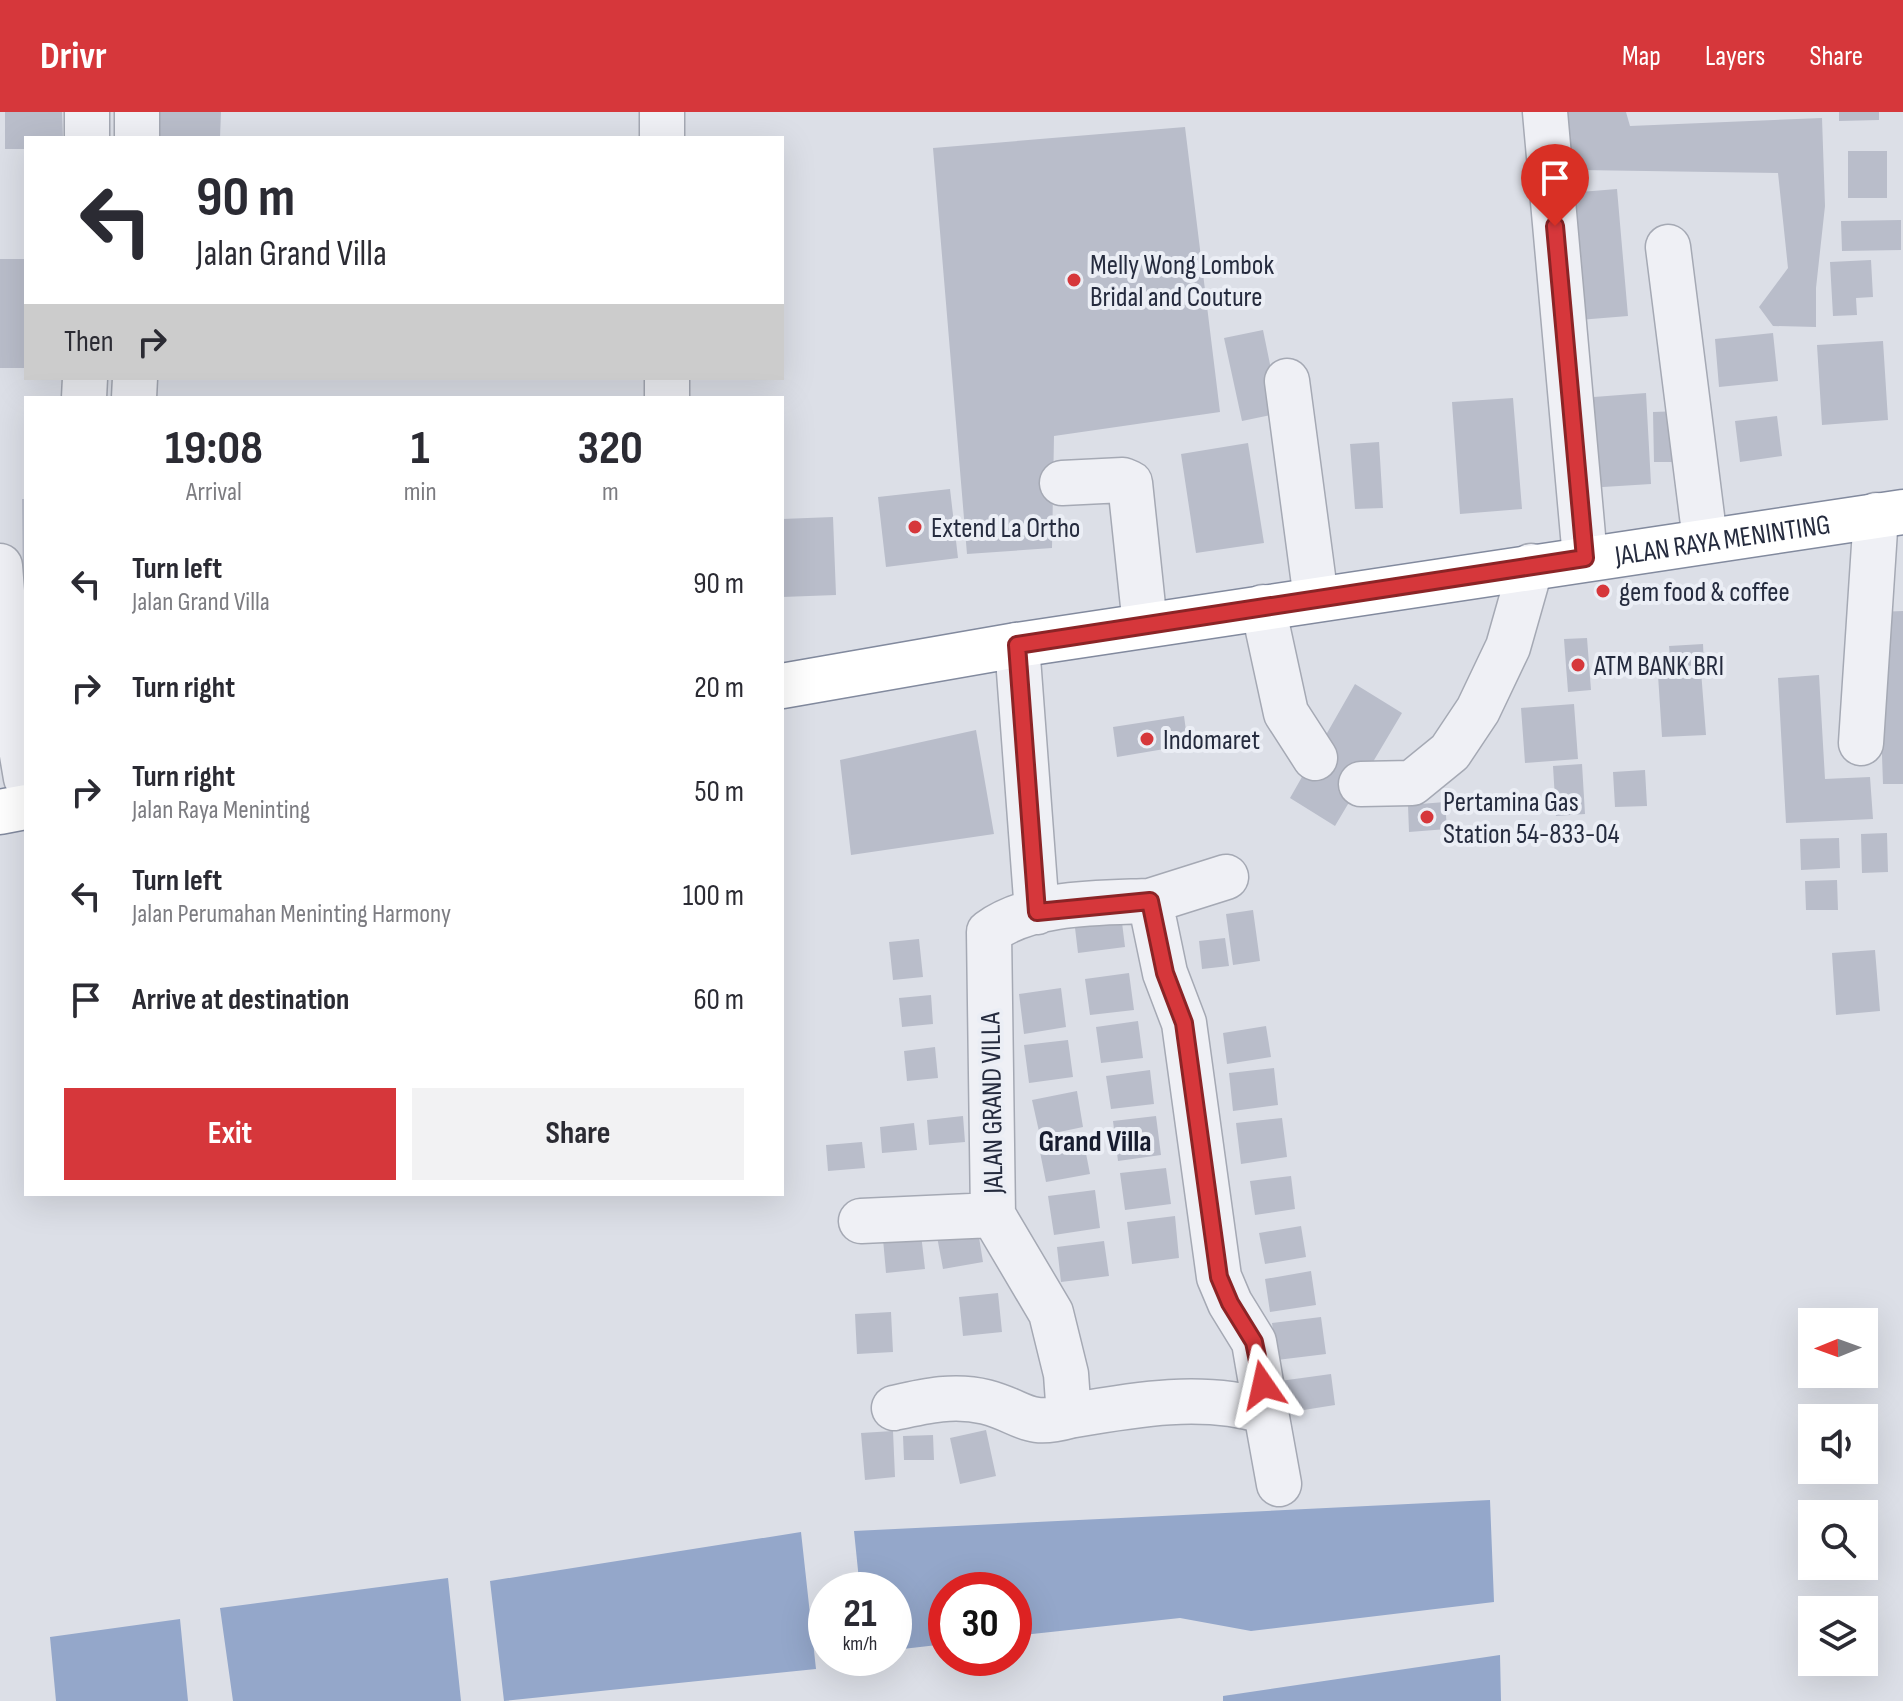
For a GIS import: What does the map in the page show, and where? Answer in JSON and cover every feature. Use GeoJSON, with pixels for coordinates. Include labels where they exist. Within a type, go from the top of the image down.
{"type":"FeatureCollection","features":[{"type":"Feature","properties":{"kind":"highway","name":"JALAN RAYA MENINTING"},"geometry":{"type":"LineString","coordinates":[[784,686],[1145,625],[1889,514]]}},
{"type":"Feature","properties":{"kind":"highway"},"geometry":{"type":"LineString","coordinates":[[0,812],[24,807]]}},
{"type":"Feature","properties":{"kind":"street"},"geometry":{"type":"LineString","coordinates":[[87,112],[87,136]]}},
{"type":"Feature","properties":{"kind":"street"},"geometry":{"type":"LineString","coordinates":[[137,112],[137,136]]}},
{"type":"Feature","properties":{"kind":"street"},"geometry":{"type":"LineString","coordinates":[[662,112],[662,136]]}},
{"type":"Feature","properties":{"kind":"street"},"geometry":{"type":"LineString","coordinates":[[1545,112],[1585,558]]}},
{"type":"Feature","properties":{"kind":"street"},"geometry":{"type":"LineString","coordinates":[[1668,247],[1705,540]]}},
{"type":"Feature","properties":{"kind":"street"},"geometry":{"type":"LineString","coordinates":[[1287,381],[1316,599]]}},
{"type":"Feature","properties":{"kind":"street"},"geometry":{"type":"LineString","coordinates":[[1062,483],[1123,480],[1130,483],[1145,625]]}},
{"type":"Feature","properties":{"kind":"street"},"geometry":{"type":"LineString","coordinates":[[1861,743],[1889,514]]}},
{"type":"Feature","properties":{"kind":"street"},"geometry":{"type":"LineString","coordinates":[[0,566],[9,679],[24,766]]}},
{"type":"Feature","properties":{"kind":"street"},"geometry":{"type":"LineString","coordinates":[[1361,784],[1412,783],[1450,752],[1478,710],[1508,647],[1531,566]]}},
{"type":"Feature","properties":{"kind":"street"},"geometry":{"type":"LineString","coordinates":[[1263,607],[1286,713],[1315,758]]}},
{"type":"Feature","properties":{"kind":"street"},"geometry":{"type":"LineString","coordinates":[[1017,645],[1037,912]]}},
{"type":"Feature","properties":{"kind":"street","name":"JALAN GRAND VILLA"},"geometry":{"type":"LineString","coordinates":[[1069,1416],[1066,1374],[1051,1313],[993,1215],[989,932],[999,925],[1037,912],[1150,901],[1226,877]]}},
{"type":"Feature","properties":{"kind":"street"},"geometry":{"type":"LineString","coordinates":[[1150,901],[1165,973],[1184,1023],[1219,1277],[1230,1303],[1254,1342],[1279,1484]]}},
{"type":"Feature","properties":{"kind":"street"},"geometry":{"type":"LineString","coordinates":[[861,1221],[993,1215]]}},
{"type":"Feature","properties":{"kind":"street"},"geometry":{"type":"LineString","coordinates":[[894,1408],[936,1398],[963,1398],[989,1402],[1044,1423],[1069,1416],[1178,1403],[1242,1404],[1266,1412]]}},
{"type":"Feature","properties":{"kind":"water"},"geometry":{"type":"Polygon","coordinates":[[[1490,1500],[1494,1602],[1251,1631],[1180,1618],[1032,1634],[1032,1572],[928,1572],[928,1646],[912,1648],[912,1572],[858,1572],[854,1531],[1490,1500]]]}},
{"type":"Feature","properties":{"kind":"water"},"geometry":{"type":"Polygon","coordinates":[[[801,1532],[808,1596],[808,1670],[504,1701],[490,1581],[801,1532]]]}},
{"type":"Feature","properties":{"kind":"water"},"geometry":{"type":"Polygon","coordinates":[[[448,1578],[461,1701],[233,1701],[220,1608],[448,1578]]]}},
{"type":"Feature","properties":{"kind":"water"},"geometry":{"type":"Polygon","coordinates":[[[180,1619],[188,1701],[56,1701],[50,1637],[180,1619]]]}},
{"type":"Feature","properties":{"kind":"water"},"geometry":{"type":"Polygon","coordinates":[[[1500,1655],[1501,1701],[1223,1701],[1223,1696],[1500,1655]]]}},
{"type":"Feature","properties":{"kind":"building"},"geometry":{"type":"Polygon","coordinates":[[[5,112],[62,112],[63,136],[24,136],[24,149],[5,149],[5,112]]]}},
{"type":"Feature","properties":{"kind":"building"},"geometry":{"type":"Polygon","coordinates":[[[159,112],[221,112],[220,136],[158,136],[159,112]]]}},
{"type":"Feature","properties":{"kind":"building"},"geometry":{"type":"Polygon","coordinates":[[[1558,112],[1626,112],[1630,126],[1822,118],[1825,206],[1816,288],[1816,327],[1773,326],[1759,307],[1788,268],[1778,173],[1580,170],[1565,155],[1558,112]]]}},
{"type":"Feature","properties":{"kind":"building"},"geometry":{"type":"Polygon","coordinates":[[[1839,112],[1879,112],[1879,120],[1839,121],[1839,112]]]}},
{"type":"Feature","properties":{"kind":"building","name":"Melly Wong Lombok Bridal and Couture"},"geometry":{"type":"Polygon","coordinates":[[[1185,127],[1220,412],[1054,436],[1052,548],[967,554],[933,148],[1185,127]]]}},
{"type":"Feature","properties":{"kind":"building"},"geometry":{"type":"Polygon","coordinates":[[[1848,151],[1887,151],[1887,198],[1848,198],[1848,151]]]}},
{"type":"Feature","properties":{"kind":"building"},"geometry":{"type":"Polygon","coordinates":[[[1617,189],[1628,316],[1579,320],[1568,193],[1617,189]]]}},
{"type":"Feature","properties":{"kind":"building"},"geometry":{"type":"Polygon","coordinates":[[[1901,220],[1901,250],[1842,251],[1841,221],[1901,220]]]}},
{"type":"Feature","properties":{"kind":"building"},"geometry":{"type":"Polygon","coordinates":[[[0,259],[24,259],[24,368],[0,368],[0,259]]]}},
{"type":"Feature","properties":{"kind":"building"},"geometry":{"type":"Polygon","coordinates":[[[1871,260],[1873,297],[1856,298],[1857,315],[1833,316],[1830,262],[1871,260]]]}},
{"type":"Feature","properties":{"kind":"building"},"geometry":{"type":"Polygon","coordinates":[[[1263,330],[1280,413],[1242,421],[1224,338],[1263,330]]]}},
{"type":"Feature","properties":{"kind":"building"},"geometry":{"type":"Polygon","coordinates":[[[1773,333],[1778,381],[1719,387],[1715,339],[1773,333]]]}},
{"type":"Feature","properties":{"kind":"building"},"geometry":{"type":"Polygon","coordinates":[[[1883,341],[1888,420],[1822,425],[1817,345],[1883,341]]]}},
{"type":"Feature","properties":{"kind":"building"},"geometry":{"type":"Polygon","coordinates":[[[1646,393],[1651,484],[1587,488],[1581,398],[1646,393]]]}},
{"type":"Feature","properties":{"kind":"building"},"geometry":{"type":"Polygon","coordinates":[[[1513,398],[1522,509],[1460,514],[1452,402],[1513,398]]]}},
{"type":"Feature","properties":{"kind":"building"},"geometry":{"type":"Polygon","coordinates":[[[1681,411],[1682,462],[1654,462],[1653,412],[1681,411]]]}},
{"type":"Feature","properties":{"kind":"building"},"geometry":{"type":"Polygon","coordinates":[[[1777,416],[1782,456],[1740,462],[1735,421],[1777,416]]]}},
{"type":"Feature","properties":{"kind":"building"},"geometry":{"type":"Polygon","coordinates":[[[1379,442],[1383,508],[1355,509],[1350,444],[1379,442]]]}},
{"type":"Feature","properties":{"kind":"building"},"geometry":{"type":"Polygon","coordinates":[[[1248,443],[1264,543],[1196,553],[1181,454],[1248,443]]]}},
{"type":"Feature","properties":{"kind":"building"},"geometry":{"type":"Polygon","coordinates":[[[950,489],[958,558],[886,567],[878,497],[950,489]]]}},
{"type":"Feature","properties":{"kind":"building"},"geometry":{"type":"Polygon","coordinates":[[[22,499],[24,499],[24,593],[22,499]]]}},
{"type":"Feature","properties":{"kind":"building"},"geometry":{"type":"Polygon","coordinates":[[[833,517],[836,595],[784,597],[784,519],[833,517]]]}},
{"type":"Feature","properties":{"kind":"building"},"geometry":{"type":"Polygon","coordinates":[[[1903,611],[1903,784],[1883,784],[1877,612],[1903,611]]]}},
{"type":"Feature","properties":{"kind":"building","name":"ATM BANK BRI"},"geometry":{"type":"Polygon","coordinates":[[[1587,638],[1591,690],[1568,692],[1564,639],[1587,638]]]}},
{"type":"Feature","properties":{"kind":"building"},"geometry":{"type":"Polygon","coordinates":[[[1703,644],[1704,665],[1671,667],[1669,646],[1703,644]]]}},
{"type":"Feature","properties":{"kind":"building"},"geometry":{"type":"Polygon","coordinates":[[[1701,671],[1706,735],[1662,737],[1658,675],[1701,671]]]}},
{"type":"Feature","properties":{"kind":"building"},"geometry":{"type":"Polygon","coordinates":[[[1819,675],[1825,779],[1870,777],[1873,819],[1786,823],[1778,678],[1819,675]]]}},
{"type":"Feature","properties":{"kind":"building","name":"Pertamina Gas Station 54-833-04"},"geometry":{"type":"Polygon","coordinates":[[[1355,684],[1402,713],[1335,826],[1290,798],[1355,684]]]}},
{"type":"Feature","properties":{"kind":"building"},"geometry":{"type":"Polygon","coordinates":[[[1574,704],[1578,759],[1525,763],[1521,708],[1574,704]]]}},
{"type":"Feature","properties":{"kind":"building"},"geometry":{"type":"Polygon","coordinates":[[[1184,716],[1188,745],[1117,757],[1113,727],[1184,716]]]}},
{"type":"Feature","properties":{"kind":"building"},"geometry":{"type":"Polygon","coordinates":[[[976,730],[994,834],[851,855],[840,760],[976,730]]]}},
{"type":"Feature","properties":{"kind":"building"},"geometry":{"type":"Polygon","coordinates":[[[1582,764],[1585,814],[1556,816],[1553,766],[1582,764]]]}},
{"type":"Feature","properties":{"kind":"building"},"geometry":{"type":"Polygon","coordinates":[[[1645,770],[1647,806],[1615,807],[1613,772],[1645,770]]]}},
{"type":"Feature","properties":{"kind":"building","name":"Pertamina Gas Station 54-833-04"},"geometry":{"type":"Polygon","coordinates":[[[1445,802],[1447,829],[1409,832],[1408,805],[1445,802]]]}},
{"type":"Feature","properties":{"kind":"building"},"geometry":{"type":"Polygon","coordinates":[[[1887,833],[1888,872],[1862,873],[1861,834],[1887,833]]]}},
{"type":"Feature","properties":{"kind":"building"},"geometry":{"type":"Polygon","coordinates":[[[1839,838],[1840,868],[1801,870],[1800,839],[1839,838]]]}},
{"type":"Feature","properties":{"kind":"building"},"geometry":{"type":"Polygon","coordinates":[[[1837,880],[1838,910],[1806,910],[1805,881],[1837,880]]]}},
{"type":"Feature","properties":{"kind":"building"},"geometry":{"type":"Polygon","coordinates":[[[1120,906],[1125,947],[1078,953],[1073,911],[1120,906]]]}},
{"type":"Feature","properties":{"kind":"building"},"geometry":{"type":"Polygon","coordinates":[[[1253,910],[1260,961],[1233,965],[1226,914],[1253,910]]]}},
{"type":"Feature","properties":{"kind":"building"},"geometry":{"type":"Polygon","coordinates":[[[1225,938],[1229,966],[1202,969],[1199,941],[1225,938]]]}},
{"type":"Feature","properties":{"kind":"building"},"geometry":{"type":"Polygon","coordinates":[[[919,939],[923,977],[893,980],[889,942],[919,939]]]}},
{"type":"Feature","properties":{"kind":"building"},"geometry":{"type":"Polygon","coordinates":[[[1875,950],[1880,1011],[1836,1015],[1832,953],[1875,950]]]}},
{"type":"Feature","properties":{"kind":"building"},"geometry":{"type":"Polygon","coordinates":[[[1129,973],[1134,1010],[1090,1015],[1085,979],[1129,973]]]}},
{"type":"Feature","properties":{"kind":"building"},"geometry":{"type":"Polygon","coordinates":[[[1061,988],[1066,1027],[1024,1034],[1019,994],[1061,988]]]}},
{"type":"Feature","properties":{"kind":"building"},"geometry":{"type":"Polygon","coordinates":[[[931,995],[933,1024],[902,1027],[899,998],[931,995]]]}},
{"type":"Feature","properties":{"kind":"building"},"geometry":{"type":"Polygon","coordinates":[[[1138,1021],[1143,1058],[1101,1063],[1096,1027],[1138,1021]]]}},
{"type":"Feature","properties":{"kind":"building"},"geometry":{"type":"Polygon","coordinates":[[[1266,1026],[1271,1057],[1227,1064],[1223,1033],[1266,1026]]]}},
{"type":"Feature","properties":{"kind":"building"},"geometry":{"type":"Polygon","coordinates":[[[1068,1040],[1073,1077],[1029,1083],[1024,1045],[1068,1040]]]}},
{"type":"Feature","properties":{"kind":"building"},"geometry":{"type":"Polygon","coordinates":[[[935,1047],[938,1078],[907,1081],[904,1051],[935,1047]]]}},
{"type":"Feature","properties":{"kind":"building"},"geometry":{"type":"Polygon","coordinates":[[[1274,1068],[1278,1105],[1233,1111],[1229,1073],[1274,1068]]]}},
{"type":"Feature","properties":{"kind":"building"},"geometry":{"type":"Polygon","coordinates":[[[1150,1070],[1154,1104],[1111,1109],[1106,1076],[1150,1070]]]}},
{"type":"Feature","properties":{"kind":"building"},"geometry":{"type":"Polygon","coordinates":[[[1077,1091],[1083,1127],[1040,1136],[1032,1100],[1077,1091]]]}},
{"type":"Feature","properties":{"kind":"building"},"geometry":{"type":"Polygon","coordinates":[[[963,1116],[965,1142],[929,1145],[927,1120],[963,1116]]]}},
{"type":"Feature","properties":{"kind":"building"},"geometry":{"type":"Polygon","coordinates":[[[1156,1116],[1161,1155],[1118,1161],[1113,1121],[1156,1116]]]}},
{"type":"Feature","properties":{"kind":"building"},"geometry":{"type":"Polygon","coordinates":[[[1282,1118],[1287,1157],[1241,1164],[1236,1123],[1282,1118]]]}},
{"type":"Feature","properties":{"kind":"building"},"geometry":{"type":"Polygon","coordinates":[[[914,1123],[917,1150],[882,1153],[880,1127],[914,1123]]]}},
{"type":"Feature","properties":{"kind":"building"},"geometry":{"type":"Polygon","coordinates":[[[1083,1138],[1090,1174],[1046,1182],[1039,1147],[1083,1138]]]}},
{"type":"Feature","properties":{"kind":"building"},"geometry":{"type":"Polygon","coordinates":[[[862,1142],[865,1168],[828,1171],[826,1145],[862,1142]]]}},
{"type":"Feature","properties":{"kind":"building"},"geometry":{"type":"Polygon","coordinates":[[[1166,1168],[1171,1204],[1125,1210],[1120,1173],[1166,1168]]]}},
{"type":"Feature","properties":{"kind":"building"},"geometry":{"type":"Polygon","coordinates":[[[1291,1176],[1295,1209],[1255,1215],[1250,1181],[1291,1176]]]}},
{"type":"Feature","properties":{"kind":"building"},"geometry":{"type":"Polygon","coordinates":[[[1095,1190],[1100,1228],[1054,1235],[1048,1196],[1095,1190]]]}},
{"type":"Feature","properties":{"kind":"building"},"geometry":{"type":"Polygon","coordinates":[[[1175,1216],[1179,1258],[1132,1264],[1127,1222],[1175,1216]]]}},
{"type":"Feature","properties":{"kind":"building"},"geometry":{"type":"Polygon","coordinates":[[[977,1225],[983,1262],[943,1269],[936,1231],[977,1225]]]}},
{"type":"Feature","properties":{"kind":"building"},"geometry":{"type":"Polygon","coordinates":[[[1301,1226],[1306,1257],[1265,1264],[1259,1233],[1301,1226]]]}},
{"type":"Feature","properties":{"kind":"building"},"geometry":{"type":"Polygon","coordinates":[[[921,1234],[925,1269],[886,1273],[883,1239],[921,1234]]]}},
{"type":"Feature","properties":{"kind":"building"},"geometry":{"type":"Polygon","coordinates":[[[1104,1241],[1109,1276],[1061,1282],[1057,1247],[1104,1241]]]}},
{"type":"Feature","properties":{"kind":"building"},"geometry":{"type":"Polygon","coordinates":[[[1311,1271],[1316,1305],[1270,1312],[1265,1279],[1311,1271]]]}},
{"type":"Feature","properties":{"kind":"building"},"geometry":{"type":"Polygon","coordinates":[[[998,1293],[1002,1332],[963,1336],[959,1297],[998,1293]]]}},
{"type":"Feature","properties":{"kind":"building"},"geometry":{"type":"Polygon","coordinates":[[[891,1312],[893,1352],[857,1354],[855,1314],[891,1312]]]}},
{"type":"Feature","properties":{"kind":"building"},"geometry":{"type":"Polygon","coordinates":[[[1321,1317],[1326,1354],[1277,1360],[1272,1323],[1321,1317]]]}},
{"type":"Feature","properties":{"kind":"building"},"geometry":{"type":"Polygon","coordinates":[[[1331,1374],[1335,1405],[1285,1413],[1280,1381],[1331,1374]]]}},
{"type":"Feature","properties":{"kind":"building"},"geometry":{"type":"Polygon","coordinates":[[[986,1430],[996,1476],[960,1484],[950,1438],[986,1430]]]}},
{"type":"Feature","properties":{"kind":"building"},"geometry":{"type":"Polygon","coordinates":[[[893,1431],[895,1477],[865,1480],[861,1433],[893,1431]]]}},
{"type":"Feature","properties":{"kind":"building"},"geometry":{"type":"Polygon","coordinates":[[[933,1435],[934,1460],[904,1460],[903,1436],[933,1435]]]}},
{"type":"Feature","properties":{"kind":"place","name":"Melly Wong Lombok Bridal and Couture"},"geometry":{"type":"Point","coordinates":[1074,280]}},
{"type":"Feature","properties":{"kind":"place","name":"Extend La Ortho"},"geometry":{"type":"Point","coordinates":[915,527]}},
{"type":"Feature","properties":{"kind":"place","name":"gem food & coffee"},"geometry":{"type":"Point","coordinates":[1603,591]}},
{"type":"Feature","properties":{"kind":"place","name":"ATM BANK BRI"},"geometry":{"type":"Point","coordinates":[1578,665]}},
{"type":"Feature","properties":{"kind":"place","name":"Indomaret"},"geometry":{"type":"Point","coordinates":[1147,739]}},
{"type":"Feature","properties":{"kind":"place","name":"Pertamina Gas Station 54-833-04"},"geometry":{"type":"Point","coordinates":[1427,817]}},
{"type":"Feature","properties":{"kind":"district","name":"Grand Villa"},"geometry":{"type":"Point","coordinates":[1095,1141]}},
{"type":"Feature","properties":{"kind":"route"},"geometry":{"type":"LineString","coordinates":[[1263,1385],[1254,1342],[1230,1303],[1219,1277],[1184,1023],[1165,973],[1150,901],[1037,912],[1017,645],[1585,558],[1555,226]]}}]}
